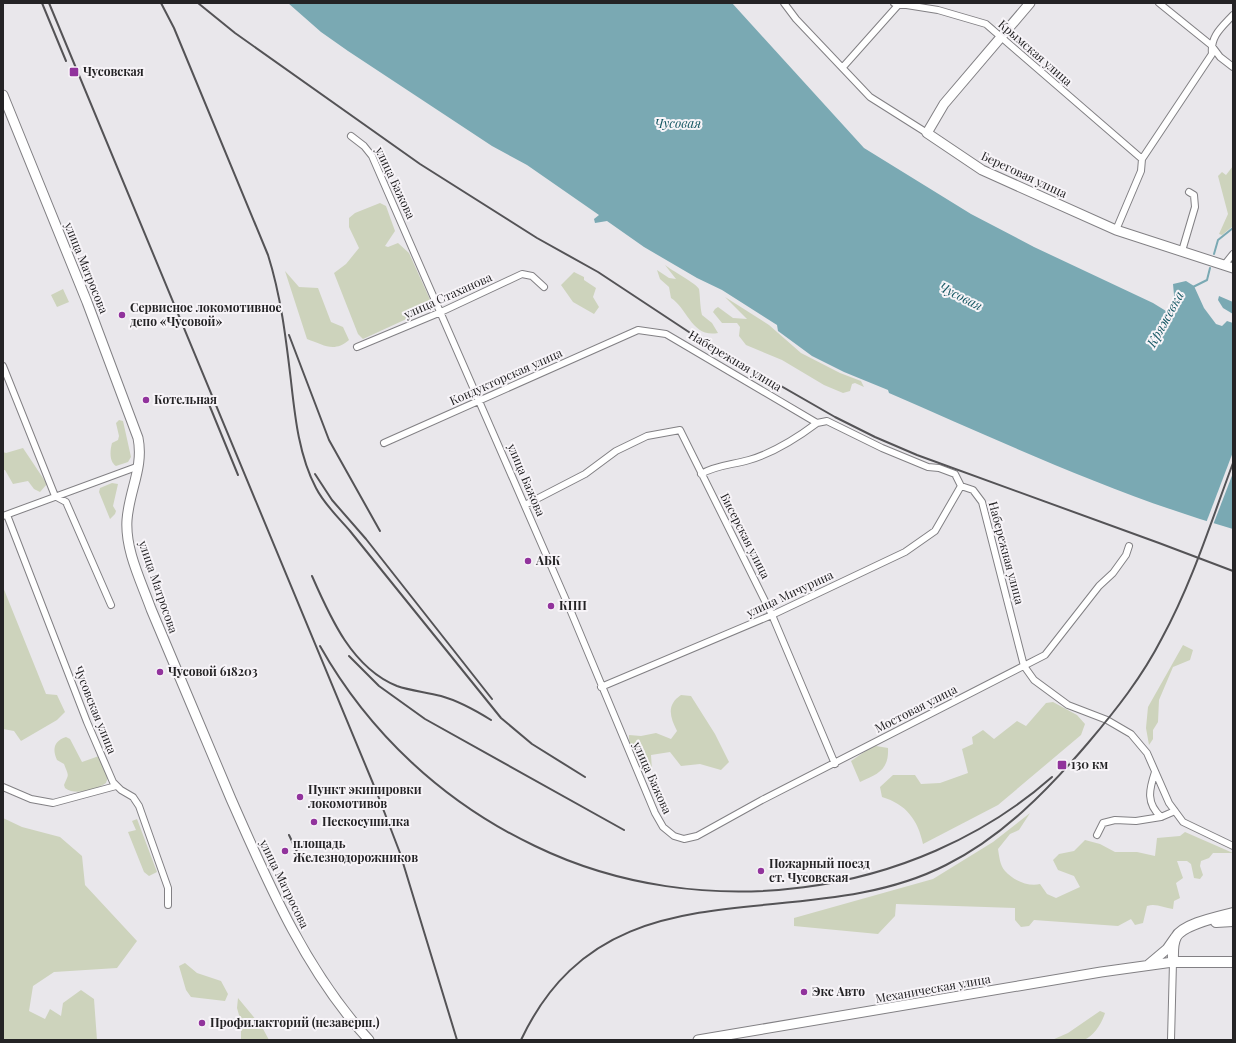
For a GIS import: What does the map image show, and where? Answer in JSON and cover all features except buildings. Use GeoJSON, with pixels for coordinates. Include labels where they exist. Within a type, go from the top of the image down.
{"type":"FeatureCollection","features":[{"type":"Feature","properties":{"kind":"main road"},"geometry":{"type":"LineString","coordinates":[[1233,913],[1183,929],[1176,936],[1173,962],[1233,962]]}},
{"type":"Feature","properties":{"kind":"main road"},"geometry":{"type":"LineString","coordinates":[[1196,924],[1233,921]]}},
{"type":"Feature","properties":{"kind":"street","name":"Береговая улица"},"geometry":{"type":"LineString","coordinates":[[784,3],[796,19],[870,97],[982,170],[1116,230],[1229,266]]}},
{"type":"Feature","properties":{"kind":"street"},"geometry":{"type":"LineString","coordinates":[[927,133],[944,104],[1030,3]]}},
{"type":"Feature","properties":{"kind":"street"},"geometry":{"type":"LineString","coordinates":[[1159,3],[1211,45],[1220,57],[1233,67]]}},
{"type":"Feature","properties":{"kind":"street"},"geometry":{"type":"LineString","coordinates":[[842,68],[897,4]]}},
{"type":"Feature","properties":{"kind":"street","name":"Крымская улица"},"geometry":{"type":"LineString","coordinates":[[897,4],[938,10],[986,24],[999,38],[1142,159]]}},
{"type":"Feature","properties":{"kind":"street"},"geometry":{"type":"LineString","coordinates":[[1116,230],[1141,171],[1142,159],[1210,58],[1212,54],[1211,45],[1218,32],[1233,15]]}},
{"type":"Feature","properties":{"kind":"street","name":"улица Матросова"},"geometry":{"type":"LineString","coordinates":[[3,95],[87,302],[140,444],[139,466],[129,507],[127,531],[139,577],[150,609],[257,857],[302,948],[329,990],[369,1040]]}},
{"type":"Feature","properties":{"kind":"street","name":"улица Бажова"},"geometry":{"type":"LineString","coordinates":[[351,136],[364,146],[372,156],[525,505],[655,813],[663,827],[674,836]]}},
{"type":"Feature","properties":{"kind":"street"},"geometry":{"type":"LineString","coordinates":[[1182,251],[1195,207],[1194,195],[1189,192]]}},
{"type":"Feature","properties":{"kind":"street"},"geometry":{"type":"LineString","coordinates":[[1229,266],[1233,254]]}},
{"type":"Feature","properties":{"kind":"street","name":"улица Стаханова"},"geometry":{"type":"LineString","coordinates":[[358,347],[441,312],[522,274],[532,276],[544,287]]}},
{"type":"Feature","properties":{"kind":"street","name":"Кондукторская улица"},"geometry":{"type":"LineString","coordinates":[[384,443],[638,330]]}},
{"type":"Feature","properties":{"kind":"street","name":"Набережная улица"},"geometry":{"type":"LineString","coordinates":[[638,330],[666,334],[683,342],[701,356],[817,423],[827,421],[882,448],[928,467],[939,468],[955,474],[961,486],[973,490],[982,502],[1024,666],[1034,680],[1068,705],[1107,720],[1131,734],[1147,753],[1175,811],[1183,822],[1233,846]]}},
{"type":"Feature","properties":{"kind":"street"},"geometry":{"type":"LineString","coordinates":[[3,366],[55,496],[66,502],[111,605]]}},
{"type":"Feature","properties":{"kind":"street"},"geometry":{"type":"LineString","coordinates":[[701,474],[711,468],[740,463],[756,458],[788,443],[817,423]]}},
{"type":"Feature","properties":{"kind":"street","name":"Бисерская улица"},"geometry":{"type":"LineString","coordinates":[[525,505],[585,474],[616,451],[640,439],[647,436],[680,430],[772,615],[835,764]]}},
{"type":"Feature","properties":{"kind":"street"},"geometry":{"type":"LineString","coordinates":[[5,516],[55,496],[139,466]]}},
{"type":"Feature","properties":{"kind":"street","name":"улица Мичурина"},"geometry":{"type":"LineString","coordinates":[[601,687],[772,615],[905,552],[935,531],[961,486]]}},
{"type":"Feature","properties":{"kind":"street","name":"Чусовская улица"},"geometry":{"type":"LineString","coordinates":[[5,516],[87,722],[116,786]]}},
{"type":"Feature","properties":{"kind":"street","name":"Мостовая улица"},"geometry":{"type":"LineString","coordinates":[[674,836],[682,839],[697,836],[762,800],[835,764],[1045,655],[1098,586],[1113,573],[1126,555],[1129,546]]}},
{"type":"Feature","properties":{"kind":"street"},"geometry":{"type":"LineString","coordinates":[[1156,772],[1149,794],[1153,809],[1161,817]]}},
{"type":"Feature","properties":{"kind":"street"},"geometry":{"type":"LineString","coordinates":[[3,787],[31,799],[53,803],[116,786],[133,797],[139,806],[168,888],[168,905]]}},
{"type":"Feature","properties":{"kind":"street"},"geometry":{"type":"LineString","coordinates":[[1097,835],[1103,823],[1115,820],[1136,820],[1161,817],[1175,811]]}},
{"type":"Feature","properties":{"kind":"street"},"geometry":{"type":"LineString","coordinates":[[1146,966],[1158,959],[1168,949],[1176,936]]}},
{"type":"Feature","properties":{"kind":"street"},"geometry":{"type":"LineString","coordinates":[[1171,1040],[1173,962]]}},
{"type":"Feature","properties":{"kind":"street","name":"Механическая улица"},"geometry":{"type":"LineString","coordinates":[[698,1040],[1173,962]]}},
{"type":"Feature","properties":{"kind":"green space"},"geometry":{"type":"Polygon","coordinates":[[[1233,166],[1233,226],[1222,235],[1219,234],[1228,214],[1218,176],[1222,172],[1226,175],[1233,166]]]}},
{"type":"Feature","properties":{"kind":"green space"},"geometry":{"type":"Polygon","coordinates":[[[380,203],[386,206],[395,231],[385,246],[388,247],[398,243],[409,253],[432,304],[426,310],[363,339],[358,334],[334,273],[346,264],[359,248],[349,227],[349,218],[355,213],[380,203]]]}},
{"type":"Feature","properties":{"kind":"green space"},"geometry":{"type":"Polygon","coordinates":[[[665,265],[694,284],[699,289],[702,315],[712,323],[718,333],[709,333],[696,327],[677,303],[671,298],[669,287],[660,279],[657,270],[669,278],[676,279],[665,265]]]}},
{"type":"Feature","properties":{"kind":"green space"},"geometry":{"type":"Polygon","coordinates":[[[285,271],[299,287],[318,288],[331,322],[343,327],[349,340],[344,344],[329,347],[307,339],[285,271]]]}},
{"type":"Feature","properties":{"kind":"green space"},"geometry":{"type":"Polygon","coordinates":[[[574,272],[584,277],[584,280],[596,288],[593,297],[599,307],[594,314],[573,302],[561,285],[574,272]]]}},
{"type":"Feature","properties":{"kind":"green space"},"geometry":{"type":"Polygon","coordinates":[[[63,289],[69,302],[57,307],[51,295],[63,289]]]}},
{"type":"Feature","properties":{"kind":"green space"},"geometry":{"type":"Polygon","coordinates":[[[725,297],[769,325],[801,353],[840,373],[861,381],[864,387],[855,383],[852,384],[850,391],[843,393],[824,385],[782,360],[746,345],[739,336],[740,327],[737,323],[722,323],[713,312],[718,307],[733,318],[747,319],[725,297]]]}},
{"type":"Feature","properties":{"kind":"green space"},"geometry":{"type":"Polygon","coordinates":[[[119,420],[123,421],[131,457],[128,462],[116,466],[111,459],[111,452],[112,443],[118,440],[119,436],[116,423],[119,420]]]}},
{"type":"Feature","properties":{"kind":"green space"},"geometry":{"type":"Polygon","coordinates":[[[23,448],[47,484],[40,492],[34,489],[28,481],[13,484],[5,470],[3,470],[3,452],[6,453],[23,448]]]}},
{"type":"Feature","properties":{"kind":"green space"},"geometry":{"type":"Polygon","coordinates":[[[112,483],[118,484],[113,506],[116,511],[110,519],[99,492],[100,488],[112,483]]]}},
{"type":"Feature","properties":{"kind":"green space"},"geometry":{"type":"Polygon","coordinates":[[[3,587],[46,694],[57,695],[65,712],[57,720],[21,741],[14,731],[3,729],[3,587]]]}},
{"type":"Feature","properties":{"kind":"green space"},"geometry":{"type":"Polygon","coordinates":[[[1183,645],[1193,650],[1190,660],[1173,667],[1159,700],[1158,722],[1153,730],[1153,739],[1149,745],[1146,728],[1148,707],[1183,645]]]}},
{"type":"Feature","properties":{"kind":"green space"},"geometry":{"type":"Polygon","coordinates":[[[681,695],[691,696],[715,734],[729,762],[721,770],[700,764],[681,766],[670,752],[651,755],[652,771],[647,773],[634,755],[630,745],[629,735],[641,736],[656,733],[671,739],[677,731],[671,716],[671,707],[676,699],[681,695]]]}},
{"type":"Feature","properties":{"kind":"green space"},"geometry":{"type":"Polygon","coordinates":[[[1053,702],[1077,715],[1085,724],[1081,735],[998,805],[923,844],[918,828],[910,814],[898,804],[882,797],[880,787],[893,775],[915,775],[921,784],[940,783],[968,773],[962,749],[973,744],[972,737],[983,730],[994,739],[1017,721],[1026,726],[1046,703],[1053,702]]]}},
{"type":"Feature","properties":{"kind":"green space"},"geometry":{"type":"Polygon","coordinates":[[[66,737],[70,739],[82,762],[99,756],[108,777],[106,783],[97,788],[80,792],[74,792],[65,788],[64,785],[68,777],[68,773],[64,764],[57,760],[54,749],[59,741],[66,737]]]}},
{"type":"Feature","properties":{"kind":"green space"},"geometry":{"type":"Polygon","coordinates":[[[876,746],[888,748],[887,761],[877,774],[860,782],[851,761],[867,750],[876,746]]]}},
{"type":"Feature","properties":{"kind":"green space"},"geometry":{"type":"Polygon","coordinates":[[[1030,813],[1019,830],[1010,834],[998,849],[1001,863],[1003,869],[1012,877],[1026,884],[1040,884],[1047,894],[1056,898],[1080,887],[1074,876],[1058,870],[1053,860],[1059,854],[1074,851],[1085,840],[1100,844],[1115,852],[1137,852],[1155,856],[1157,838],[1180,836],[1185,832],[1233,853],[1213,853],[1209,858],[1201,861],[1200,866],[1203,875],[1200,879],[1194,878],[1191,864],[1187,861],[1177,861],[1183,878],[1176,883],[1180,898],[1174,901],[1173,909],[1157,905],[1147,906],[1143,923],[1135,925],[1131,919],[1118,926],[1034,920],[1029,926],[1021,927],[1015,920],[1015,908],[896,904],[895,916],[878,934],[794,926],[794,918],[933,879],[993,842],[1030,813]]]}},
{"type":"Feature","properties":{"kind":"green space"},"geometry":{"type":"Polygon","coordinates":[[[3,818],[22,827],[60,837],[82,856],[85,885],[137,941],[117,968],[54,972],[33,986],[29,1011],[45,1019],[50,1009],[61,1016],[63,1003],[81,990],[94,999],[97,1040],[3,1040],[3,818]]]}},
{"type":"Feature","properties":{"kind":"green space"},"geometry":{"type":"Polygon","coordinates":[[[137,819],[157,872],[149,876],[144,872],[128,832],[136,830],[132,821],[137,819]]]}},
{"type":"Feature","properties":{"kind":"green space"},"geometry":{"type":"Polygon","coordinates":[[[185,963],[197,973],[221,981],[228,994],[225,1001],[191,997],[186,990],[179,966],[185,963]]]}},
{"type":"Feature","properties":{"kind":"green space"},"geometry":{"type":"Polygon","coordinates":[[[238,998],[262,1027],[269,1040],[241,1040],[241,1022],[237,1008],[238,998]]]}},
{"type":"Feature","properties":{"kind":"green space"},"geometry":{"type":"Polygon","coordinates":[[[1100,1011],[1105,1013],[1102,1021],[1097,1029],[1088,1038],[1077,1041],[1052,1040],[1068,1033],[1100,1011]]]}},
{"type":"Feature","properties":{"kind":"water","name":"Чусовая"},"geometry":{"type":"Polygon","coordinates":[[[288,3],[732,3],[864,148],[971,214],[1034,247],[1153,303],[1166,311],[1175,306],[1173,284],[1186,281],[1194,286],[1204,308],[1216,324],[1222,326],[1227,321],[1233,323],[1233,529],[1145,500],[1059,467],[889,393],[888,390],[844,372],[812,356],[778,331],[777,325],[722,290],[697,278],[644,247],[607,221],[595,223],[594,219],[599,215],[527,165],[492,146],[348,51],[321,32],[288,3]]]}},
{"type":"Feature","properties":{"kind":"water"},"geometry":{"type":"Polygon","coordinates":[[[1219,296],[1233,302],[1233,314],[1223,308],[1218,300],[1219,296]]]}},
{"type":"Feature","properties":{"kind":"pier"},"geometry":{"type":"Polygon","coordinates":[[[1233,452],[1233,473],[1213,525],[1206,523],[1233,452]]]}},
{"type":"Feature","properties":{"kind":"waterway","name":"Кряжевка"},"geometry":{"type":"LineString","coordinates":[[1214,254],[1218,240],[1233,228]]}},
{"type":"Feature","properties":{"kind":"waterway","name":"Кряжевка"},"geometry":{"type":"LineString","coordinates":[[1193,287],[1207,280],[1210,268]]}},
{"type":"Feature","properties":{"kind":"railway"},"geometry":{"type":"LineString","coordinates":[[42,3],[66,61]]}},
{"type":"Feature","properties":{"kind":"railway"},"geometry":{"type":"LineString","coordinates":[[49,3],[377,793],[400,853],[457,1040]]}},
{"type":"Feature","properties":{"kind":"railway"},"geometry":{"type":"LineString","coordinates":[[161,3],[174,28],[273,270],[287,349],[299,436],[305,463],[319,494],[501,718],[532,744],[585,777]]}},
{"type":"Feature","properties":{"kind":"railway"},"geometry":{"type":"LineString","coordinates":[[198,3],[235,33],[420,164],[537,238],[598,272],[704,342],[835,417],[875,437],[917,455],[1233,571]]}},
{"type":"Feature","properties":{"kind":"railway"},"geometry":{"type":"LineString","coordinates":[[289,335],[329,440],[380,531]]}},
{"type":"Feature","properties":{"kind":"railway"},"geometry":{"type":"LineString","coordinates":[[206,397],[238,475]]}},
{"type":"Feature","properties":{"kind":"railway"},"geometry":{"type":"LineString","coordinates":[[521,1040],[558,982],[604,945],[655,923],[711,911],[830,898],[889,886],[946,865],[966,854],[1005,827],[1023,812],[1072,761],[1118,706],[1146,666],[1183,596],[1233,463]]}},
{"type":"Feature","properties":{"kind":"railway"},"geometry":{"type":"LineString","coordinates":[[315,474],[332,500],[366,539],[492,699]]}},
{"type":"Feature","properties":{"kind":"railway"},"geometry":{"type":"LineString","coordinates":[[312,576],[344,640],[367,667],[381,678],[397,686],[454,700],[491,720]]}},
{"type":"Feature","properties":{"kind":"railway"},"geometry":{"type":"LineString","coordinates":[[320,646],[361,708],[386,736],[440,787],[470,809],[502,829],[535,846],[599,871],[666,886],[735,891],[804,887],[871,874],[936,850],[997,818],[1052,777]]}},
{"type":"Feature","properties":{"kind":"railway"},"geometry":{"type":"LineString","coordinates":[[349,656],[379,686],[425,719],[624,830]]}},
{"type":"Feature","properties":{"kind":"railway"},"geometry":{"type":"LineString","coordinates":[[289,835],[300,858]]}},
{"type":"Feature","properties":{"kind":"place","name":"Чусовская"},"geometry":{"type":"Point","coordinates":[74,72]}},
{"type":"Feature","properties":{"kind":"place","name":"Сервисное локомотивное депо «Чусовой»"},"geometry":{"type":"Point","coordinates":[122,315]}},
{"type":"Feature","properties":{"kind":"place","name":"Котельная"},"geometry":{"type":"Point","coordinates":[146,400]}},
{"type":"Feature","properties":{"kind":"place","name":"АБК"},"geometry":{"type":"Point","coordinates":[528,561]}},
{"type":"Feature","properties":{"kind":"place","name":"КПП"},"geometry":{"type":"Point","coordinates":[551,606]}},
{"type":"Feature","properties":{"kind":"place","name":"Чусовой 618203"},"geometry":{"type":"Point","coordinates":[160,672]}},
{"type":"Feature","properties":{"kind":"place","name":"130 км"},"geometry":{"type":"Point","coordinates":[1062,765]}},
{"type":"Feature","properties":{"kind":"place","name":"Пункт экипировки локомотивов"},"geometry":{"type":"Point","coordinates":[300,797]}},
{"type":"Feature","properties":{"kind":"place","name":"Пескосушилка"},"geometry":{"type":"Point","coordinates":[314,822]}},
{"type":"Feature","properties":{"kind":"place","name":"площадь Железнодорожников"},"geometry":{"type":"Point","coordinates":[285,851]}},
{"type":"Feature","properties":{"kind":"place","name":"Пожарный поезд ст. Чусовская"},"geometry":{"type":"Point","coordinates":[761,871]}},
{"type":"Feature","properties":{"kind":"place","name":"Экс Авто"},"geometry":{"type":"Point","coordinates":[804,992]}},
{"type":"Feature","properties":{"kind":"place","name":"Профилакторий (незаверш.)"},"geometry":{"type":"Point","coordinates":[202,1023]}}]}
